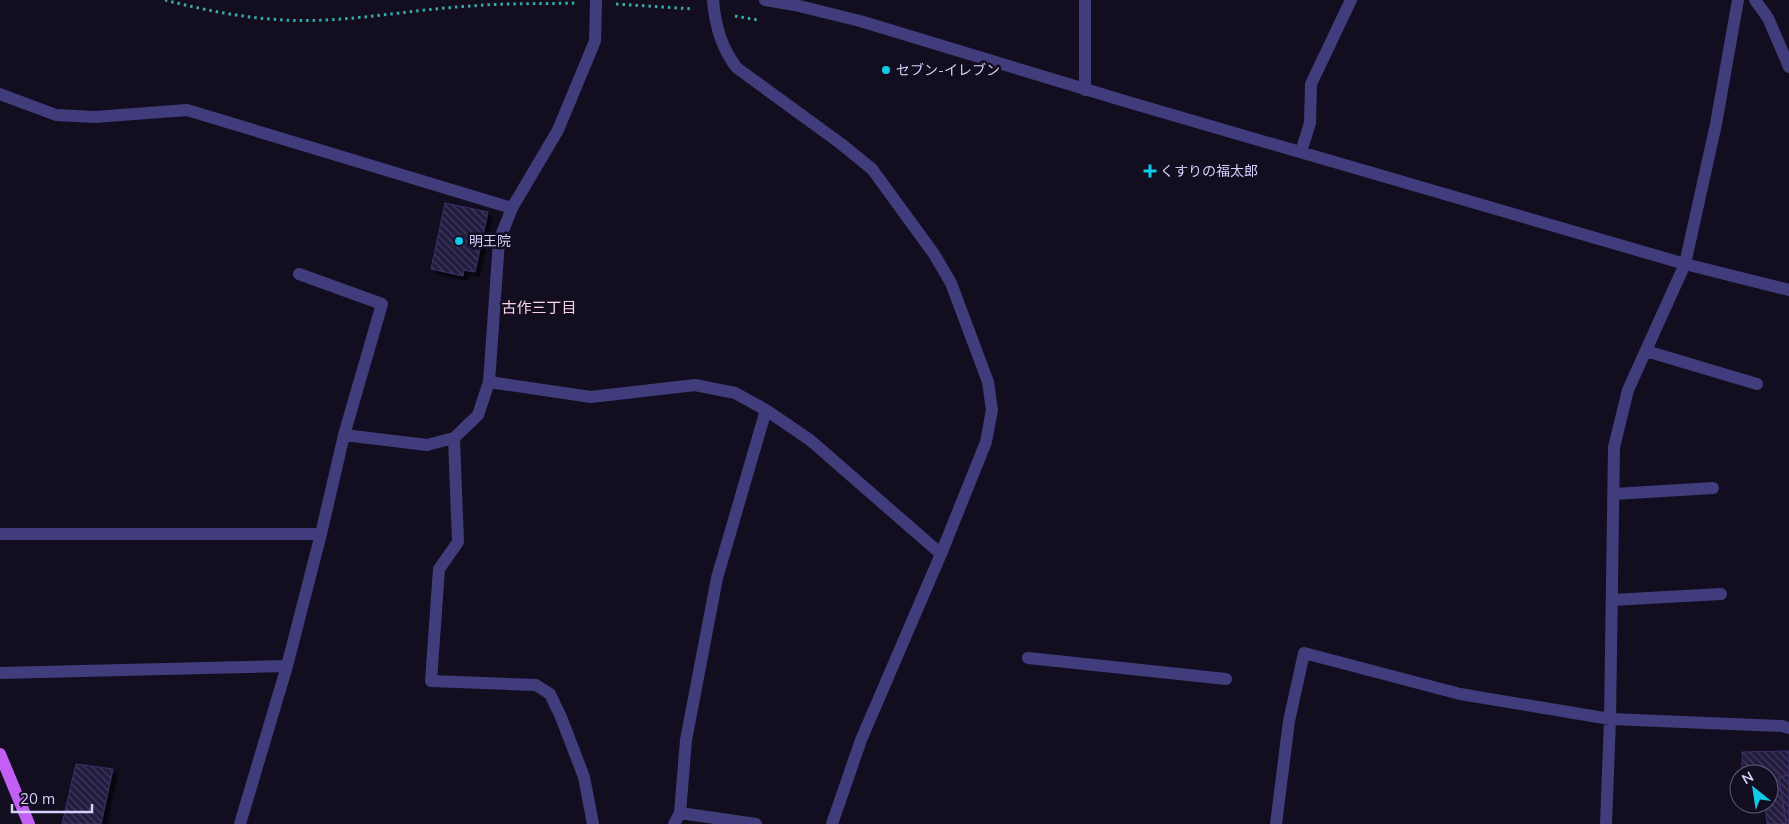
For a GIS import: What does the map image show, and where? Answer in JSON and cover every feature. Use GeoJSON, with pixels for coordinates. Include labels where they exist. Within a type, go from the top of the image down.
{"type":"FeatureCollection","features":[{"type":"Feature","properties":{"kind":"main road"},"geometry":{"type":"LineString","coordinates":[[0,754],[29,824]]}},
{"type":"Feature","properties":{"kind":"street"},"geometry":{"type":"LineString","coordinates":[[765,0],[795,5],[860,21],[1085,90],[1685,264],[1789,290]]}},
{"type":"Feature","properties":{"kind":"street"},"geometry":{"type":"LineString","coordinates":[[1085,0],[1085,90]]}},
{"type":"Feature","properties":{"kind":"street"},"geometry":{"type":"LineString","coordinates":[[1301,152],[1310,123],[1311,84],[1350,0]]}},
{"type":"Feature","properties":{"kind":"street"},"geometry":{"type":"LineString","coordinates":[[1606,824],[1610,719],[1614,447],[1628,390],[1685,264],[1716,124],[1738,0]]}},
{"type":"Feature","properties":{"kind":"street"},"geometry":{"type":"LineString","coordinates":[[1755,0],[1768,18],[1789,67]]}},
{"type":"Feature","properties":{"kind":"street"},"geometry":{"type":"LineString","coordinates":[[344,435],[427,445],[454,438],[478,415],[489,382],[499,241],[512,208],[558,130],[595,41],[596,2]]}},
{"type":"Feature","properties":{"kind":"street"},"geometry":{"type":"LineString","coordinates":[[714,6],[719,34],[727,56],[737,68],[840,142],[872,169],[934,254],[951,283],[988,382],[992,410],[986,442],[941,554],[861,740],[832,824]]}},
{"type":"Feature","properties":{"kind":"street"},"geometry":{"type":"LineString","coordinates":[[0,94],[56,115],[95,117],[187,110],[512,208]]}},
{"type":"Feature","properties":{"kind":"street"},"geometry":{"type":"LineString","coordinates":[[240,824],[287,666],[344,435],[382,304],[299,274]]}},
{"type":"Feature","properties":{"kind":"street"},"geometry":{"type":"LineString","coordinates":[[1646,351],[1756,384]]}},
{"type":"Feature","properties":{"kind":"street"},"geometry":{"type":"LineString","coordinates":[[489,382],[591,397],[696,385],[734,393],[766,410],[810,440],[941,554]]}},
{"type":"Feature","properties":{"kind":"street"},"geometry":{"type":"LineString","coordinates":[[756,824],[677,819],[686,740],[717,578],[766,410]]}},
{"type":"Feature","properties":{"kind":"street"},"geometry":{"type":"LineString","coordinates":[[454,438],[458,542],[439,569],[431,681],[536,685],[550,694],[584,777],[593,824]]}},
{"type":"Feature","properties":{"kind":"street"},"geometry":{"type":"LineString","coordinates":[[1614,494],[1712,488]]}},
{"type":"Feature","properties":{"kind":"street"},"geometry":{"type":"LineString","coordinates":[[0,534],[321,534]]}},
{"type":"Feature","properties":{"kind":"street"},"geometry":{"type":"LineString","coordinates":[[1612,600],[1721,594]]}},
{"type":"Feature","properties":{"kind":"street"},"geometry":{"type":"LineString","coordinates":[[1276,824],[1289,721],[1304,653],[1460,694],[1610,719],[1782,726],[1789,728]]}},
{"type":"Feature","properties":{"kind":"street"},"geometry":{"type":"LineString","coordinates":[[1028,658],[1226,679]]}},
{"type":"Feature","properties":{"kind":"street"},"geometry":{"type":"LineString","coordinates":[[0,673],[287,666]]}},
{"type":"Feature","properties":{"kind":"path"},"geometry":{"type":"LineString","coordinates":[[165,0],[190,7],[257,18],[322,20],[473,5],[596,2],[701,9],[714,6],[764,21]]}},
{"type":"Feature","properties":{"kind":"building","name":"明王院"},"geometry":{"type":"Polygon","coordinates":[[[445,203],[488,212],[475,272],[464,270],[463,276],[431,269],[445,203]]]}},
{"type":"Feature","properties":{"kind":"building"},"geometry":{"type":"Polygon","coordinates":[[[1789,751],[1789,775],[1779,777],[1779,764],[1742,764],[1742,752],[1789,751]]]}},
{"type":"Feature","properties":{"kind":"building"},"geometry":{"type":"Polygon","coordinates":[[[76,764],[113,769],[101,824],[62,824],[76,764]]]}},
{"type":"Feature","properties":{"kind":"building"},"geometry":{"type":"Polygon","coordinates":[[[1789,775],[1789,824],[1786,824],[1779,777],[1789,775]]]}},
{"type":"Feature","properties":{"kind":"building"},"geometry":{"type":"Polygon","coordinates":[[[1779,777],[1786,824],[1767,824],[1766,814],[1779,814],[1779,777]]]}},
{"type":"Feature","properties":{"kind":"place","name":"セブン-イレブン"},"geometry":{"type":"Point","coordinates":[886,70]}},
{"type":"Feature","properties":{"kind":"place","name":"くすりの福太郎"},"geometry":{"type":"Point","coordinates":[1150,171]}},
{"type":"Feature","properties":{"kind":"place","name":"明王院"},"geometry":{"type":"Point","coordinates":[459,241]}},
{"type":"Feature","properties":{"kind":"district","name":"古作三丁目"},"geometry":{"type":"Point","coordinates":[539,308]}}]}
